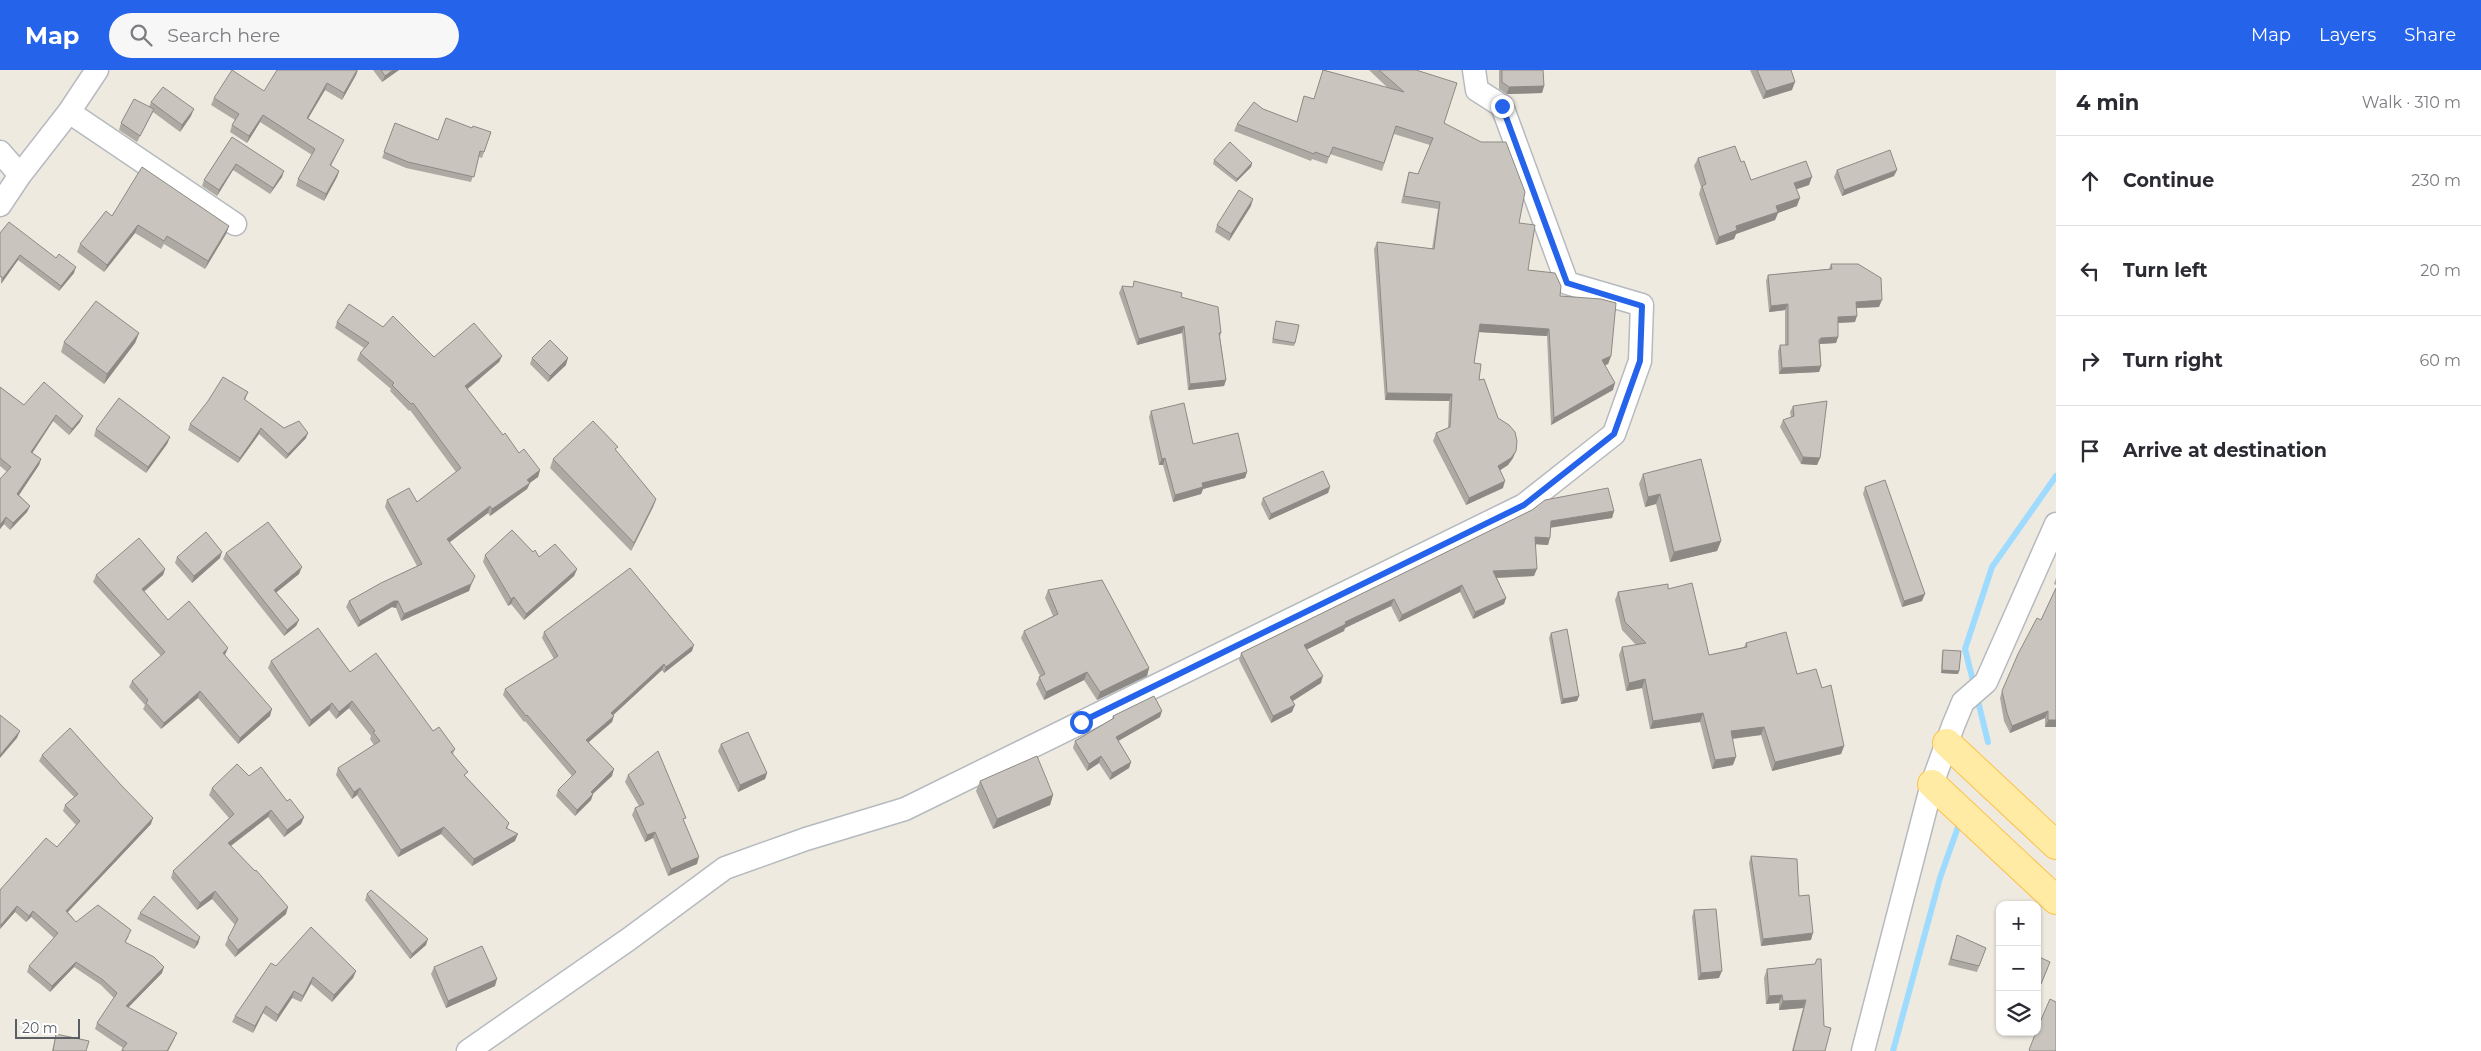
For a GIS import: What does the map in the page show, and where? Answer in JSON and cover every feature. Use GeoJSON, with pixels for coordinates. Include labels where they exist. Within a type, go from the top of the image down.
{"type":"FeatureCollection","features":[{"type":"Feature","properties":{"kind":"main road"},"geometry":{"type":"LineString","coordinates":[[1948,743],[2056,845]]}},
{"type":"Feature","properties":{"kind":"main road"},"geometry":{"type":"LineString","coordinates":[[1932,784],[2056,900]]}},
{"type":"Feature","properties":{"kind":"street"},"geometry":{"type":"LineString","coordinates":[[468,1051],[628,939],[725,868],[914,804],[1524,505],[1614,434],[1640,361],[1642,306],[1567,283],[1502,106],[1476,90],[1474,70]]}},
{"type":"Feature","properties":{"kind":"street"},"geometry":{"type":"LineString","coordinates":[[0,205],[20,175],[70,112],[94,71]]}},
{"type":"Feature","properties":{"kind":"street"},"geometry":{"type":"LineString","coordinates":[[70,112],[236,224]]}},
{"type":"Feature","properties":{"kind":"street"},"geometry":{"type":"LineString","coordinates":[[0,152],[20,175]]}},
{"type":"Feature","properties":{"kind":"street"},"geometry":{"type":"LineString","coordinates":[[1863,1051],[1932,784],[1963,702],[1986,682],[2056,524]]}},
{"type":"Feature","properties":{"kind":"building"},"geometry":{"type":"Polygon","coordinates":[[[232,70],[264,91],[277,70],[357,70],[344,93],[327,83],[307,118],[344,140],[330,165],[339,171],[326,194],[298,179],[315,149],[263,115],[249,136],[232,125],[239,114],[214,98],[232,70]]]}},
{"type":"Feature","properties":{"kind":"building"},"geometry":{"type":"Polygon","coordinates":[[[381,70],[393,70],[385,76],[381,70]]]}},
{"type":"Feature","properties":{"kind":"building"},"geometry":{"type":"Polygon","coordinates":[[[1323,70],[1404,92],[1379,70],[1416,70],[1457,83],[1444,123],[1481,142],[1506,142],[1525,192],[1519,223],[1535,225],[1528,270],[1555,273],[1561,286],[1560,296],[1601,299],[1616,303],[1611,356],[1602,360],[1615,383],[1554,418],[1549,329],[1480,324],[1474,363],[1481,364],[1479,380],[1484,379],[1498,418],[1509,425],[1515,432],[1517,441],[1516,451],[1511,458],[1498,466],[1505,481],[1469,498],[1436,433],[1450,427],[1452,394],[1387,393],[1377,242],[1434,249],[1440,202],[1404,196],[1409,172],[1418,174],[1433,138],[1396,126],[1384,163],[1333,147],[1329,157],[1315,152],[1314,154],[1237,124],[1254,102],[1263,109],[1297,122],[1304,96],[1314,99],[1323,70]]]}},
{"type":"Feature","properties":{"kind":"building"},"geometry":{"type":"Polygon","coordinates":[[[1502,70],[1543,70],[1544,86],[1509,87],[1502,82],[1502,70]]]}},
{"type":"Feature","properties":{"kind":"building"},"geometry":{"type":"Polygon","coordinates":[[[1757,70],[1791,70],[1795,82],[1766,91],[1757,70]]]}},
{"type":"Feature","properties":{"kind":"building"},"geometry":{"type":"Polygon","coordinates":[[[163,87],[194,109],[182,125],[151,102],[163,87]]]}},
{"type":"Feature","properties":{"kind":"building"},"geometry":{"type":"Polygon","coordinates":[[[134,99],[154,109],[140,136],[121,123],[134,99]]]}},
{"type":"Feature","properties":{"kind":"building"},"geometry":{"type":"Polygon","coordinates":[[[446,118],[472,128],[473,126],[491,132],[484,152],[480,151],[474,177],[408,162],[384,152],[395,123],[438,140],[446,118]]]}},
{"type":"Feature","properties":{"kind":"building"},"geometry":{"type":"Polygon","coordinates":[[[232,137],[284,171],[273,188],[236,164],[219,190],[204,180],[232,137]]]}},
{"type":"Feature","properties":{"kind":"building"},"geometry":{"type":"Polygon","coordinates":[[[1230,142],[1252,163],[1237,179],[1214,160],[1230,142]]]}},
{"type":"Feature","properties":{"kind":"building"},"geometry":{"type":"Polygon","coordinates":[[[1735,146],[1741,162],[1744,161],[1751,180],[1806,161],[1812,177],[1794,183],[1800,198],[1776,206],[1778,212],[1736,226],[1737,230],[1719,237],[1702,186],[1706,184],[1698,158],[1735,146]]]}},
{"type":"Feature","properties":{"kind":"building"},"geometry":{"type":"Polygon","coordinates":[[[1890,150],[1897,170],[1844,190],[1837,170],[1890,150]]]}},
{"type":"Feature","properties":{"kind":"building"},"geometry":{"type":"Polygon","coordinates":[[[142,167],[229,226],[208,261],[167,236],[164,241],[138,225],[107,265],[80,244],[106,211],[112,216],[142,167]]]}},
{"type":"Feature","properties":{"kind":"building"},"geometry":{"type":"Polygon","coordinates":[[[1239,190],[1253,199],[1231,234],[1217,225],[1239,190]]]}},
{"type":"Feature","properties":{"kind":"building"},"geometry":{"type":"Polygon","coordinates":[[[9,222],[56,258],[59,254],[76,267],[61,286],[20,255],[3,278],[0,276],[0,233],[9,222]]]}},
{"type":"Feature","properties":{"kind":"building"},"geometry":{"type":"Polygon","coordinates":[[[1831,264],[1858,264],[1881,278],[1882,300],[1856,302],[1857,316],[1838,317],[1838,337],[1821,338],[1819,340],[1821,366],[1782,368],[1780,345],[1788,345],[1788,304],[1771,306],[1768,275],[1832,269],[1831,264]]]}},
{"type":"Feature","properties":{"kind":"building"},"geometry":{"type":"Polygon","coordinates":[[[1134,281],[1182,293],[1181,297],[1218,307],[1221,333],[1219,333],[1226,380],[1190,384],[1184,326],[1139,339],[1122,286],[1133,287],[1134,281]]]}},
{"type":"Feature","properties":{"kind":"building"},"geometry":{"type":"Polygon","coordinates":[[[96,301],[139,333],[107,374],[64,342],[96,301]]]}},
{"type":"Feature","properties":{"kind":"building"},"geometry":{"type":"Polygon","coordinates":[[[349,304],[383,327],[393,316],[434,357],[474,323],[502,356],[465,386],[503,435],[505,433],[519,453],[524,449],[540,470],[527,480],[530,483],[492,509],[490,506],[447,539],[475,576],[471,584],[404,614],[398,601],[394,601],[360,621],[349,601],[381,583],[422,564],[387,500],[409,488],[417,502],[461,468],[413,403],[411,404],[392,385],[394,383],[360,353],[369,343],[337,322],[349,304]]]}},
{"type":"Feature","properties":{"kind":"building"},"geometry":{"type":"Polygon","coordinates":[[[1276,321],[1299,325],[1295,343],[1273,339],[1276,321]]]}},
{"type":"Feature","properties":{"kind":"building"},"geometry":{"type":"Polygon","coordinates":[[[550,340],[568,358],[550,376],[532,358],[550,340]]]}},
{"type":"Feature","properties":{"kind":"building"},"geometry":{"type":"Polygon","coordinates":[[[223,377],[248,392],[244,399],[284,428],[299,421],[308,433],[288,454],[261,428],[240,458],[190,424],[208,401],[223,377]]]}},
{"type":"Feature","properties":{"kind":"building"},"geometry":{"type":"Polygon","coordinates":[[[44,382],[83,416],[72,429],[56,415],[31,452],[41,459],[17,494],[30,506],[13,523],[6,517],[0,525],[0,479],[11,467],[0,458],[0,387],[24,405],[44,382]]]}},
{"type":"Feature","properties":{"kind":"building"},"geometry":{"type":"Polygon","coordinates":[[[119,398],[170,437],[148,467],[96,429],[119,398]]]}},
{"type":"Feature","properties":{"kind":"building"},"geometry":{"type":"Polygon","coordinates":[[[1827,401],[1820,458],[1803,457],[1783,420],[1794,416],[1793,406],[1827,401]]]}},
{"type":"Feature","properties":{"kind":"building"},"geometry":{"type":"Polygon","coordinates":[[[1184,403],[1193,444],[1238,433],[1247,472],[1202,483],[1203,487],[1175,495],[1165,458],[1162,459],[1151,411],[1184,403]]]}},
{"type":"Feature","properties":{"kind":"building"},"geometry":{"type":"Polygon","coordinates":[[[593,421],[618,447],[615,449],[656,499],[634,543],[553,459],[593,421]]]}},
{"type":"Feature","properties":{"kind":"building"},"geometry":{"type":"Polygon","coordinates":[[[1701,459],[1721,541],[1674,552],[1660,494],[1648,497],[1643,474],[1701,459]]]}},
{"type":"Feature","properties":{"kind":"building"},"geometry":{"type":"Polygon","coordinates":[[[1323,471],[1330,487],[1271,514],[1263,498],[1323,471]]]}},
{"type":"Feature","properties":{"kind":"building"},"geometry":{"type":"Polygon","coordinates":[[[1885,480],[1925,594],[1904,601],[1865,487],[1885,480]]]}},
{"type":"Feature","properties":{"kind":"building"},"geometry":{"type":"Polygon","coordinates":[[[1608,488],[1614,511],[1551,521],[1550,538],[1535,537],[1537,569],[1493,571],[1506,598],[1475,612],[1462,585],[1402,615],[1394,599],[1345,622],[1346,624],[1304,645],[1323,676],[1290,697],[1295,705],[1273,716],[1241,653],[1532,510],[1545,500],[1608,488]]]}},
{"type":"Feature","properties":{"kind":"building"},"geometry":{"type":"Polygon","coordinates":[[[268,522],[302,567],[274,590],[299,620],[287,630],[226,553],[268,522]]]}},
{"type":"Feature","properties":{"kind":"building"},"geometry":{"type":"Polygon","coordinates":[[[512,530],[533,552],[535,550],[539,557],[555,544],[577,569],[526,614],[514,597],[511,599],[485,555],[512,530]]]}},
{"type":"Feature","properties":{"kind":"building"},"geometry":{"type":"Polygon","coordinates":[[[206,532],[222,552],[194,576],[177,557],[206,532]]]}},
{"type":"Feature","properties":{"kind":"building"},"geometry":{"type":"Polygon","coordinates":[[[139,538],[165,569],[142,589],[168,620],[189,601],[228,648],[223,653],[272,709],[240,738],[200,691],[164,723],[146,703],[148,700],[132,681],[165,652],[96,575],[139,538]]]}},
{"type":"Feature","properties":{"kind":"building"},"geometry":{"type":"Polygon","coordinates":[[[630,568],[694,645],[666,667],[664,664],[611,713],[614,716],[586,740],[614,769],[591,792],[593,794],[577,810],[558,790],[576,772],[526,716],[505,689],[558,656],[544,632],[630,568]]]}},
{"type":"Feature","properties":{"kind":"building"},"geometry":{"type":"Polygon","coordinates":[[[1102,580],[1149,668],[1100,692],[1087,672],[1046,692],[1039,677],[1045,674],[1024,631],[1058,614],[1048,590],[1102,580]]]}},
{"type":"Feature","properties":{"kind":"building"},"geometry":{"type":"Polygon","coordinates":[[[1692,583],[1709,655],[1747,647],[1746,643],[1786,632],[1797,674],[1816,669],[1822,688],[1831,685],[1844,746],[1775,762],[1764,727],[1731,731],[1736,757],[1715,760],[1703,713],[1653,721],[1645,679],[1629,683],[1622,647],[1646,643],[1625,622],[1618,592],[1668,584],[1668,589],[1692,583]]]}},
{"type":"Feature","properties":{"kind":"building"},"geometry":{"type":"Polygon","coordinates":[[[2056,588],[2056,720],[2048,720],[2048,711],[2012,726],[2002,691],[2018,654],[2037,618],[2041,620],[2056,588]]]}},
{"type":"Feature","properties":{"kind":"building"},"geometry":{"type":"Polygon","coordinates":[[[318,628],[350,672],[376,653],[433,731],[439,727],[455,749],[451,752],[468,772],[464,775],[509,823],[506,828],[518,834],[474,859],[444,827],[401,850],[360,788],[354,792],[338,768],[380,741],[373,732],[375,731],[352,701],[339,712],[332,703],[311,720],[271,661],[318,628]]]}},
{"type":"Feature","properties":{"kind":"building"},"geometry":{"type":"Polygon","coordinates":[[[1567,629],[1579,696],[1563,699],[1551,633],[1567,629]]]}},
{"type":"Feature","properties":{"kind":"building"},"geometry":{"type":"Polygon","coordinates":[[[1943,650],[1961,651],[1959,671],[1942,670],[1943,650]]]}},
{"type":"Feature","properties":{"kind":"building"},"geometry":{"type":"Polygon","coordinates":[[[1154,696],[1162,711],[1116,737],[1131,762],[1112,773],[1101,756],[1089,764],[1075,741],[1114,718],[1113,716],[1154,696]]]}},
{"type":"Feature","properties":{"kind":"building"},"geometry":{"type":"Polygon","coordinates":[[[0,715],[20,731],[0,755],[0,715]]]}},
{"type":"Feature","properties":{"kind":"building"},"geometry":{"type":"Polygon","coordinates":[[[70,728],[153,818],[66,911],[76,922],[98,905],[131,930],[125,942],[154,957],[164,967],[126,1006],[177,1033],[167,1051],[122,1050],[127,1043],[97,1023],[117,993],[103,980],[76,962],[52,986],[29,966],[58,933],[33,911],[29,916],[17,906],[0,925],[0,890],[46,838],[57,847],[80,821],[65,805],[78,794],[42,755],[70,728]]]}},
{"type":"Feature","properties":{"kind":"building"},"geometry":{"type":"Polygon","coordinates":[[[748,732],[767,773],[740,785],[721,744],[748,732]]]}},
{"type":"Feature","properties":{"kind":"building"},"geometry":{"type":"Polygon","coordinates":[[[658,751],[686,818],[683,819],[699,857],[671,869],[655,832],[647,835],[635,808],[644,804],[628,775],[658,751]]]}},
{"type":"Feature","properties":{"kind":"building"},"geometry":{"type":"Polygon","coordinates":[[[1037,756],[1053,795],[997,819],[980,781],[1037,756]]]}},
{"type":"Feature","properties":{"kind":"building"},"geometry":{"type":"Polygon","coordinates":[[[237,764],[249,776],[261,767],[287,801],[290,799],[304,817],[287,830],[271,810],[228,843],[256,870],[288,907],[238,950],[228,938],[238,919],[215,891],[200,903],[173,871],[234,814],[212,788],[237,764]]]}},
{"type":"Feature","properties":{"kind":"building"},"geometry":{"type":"Polygon","coordinates":[[[1751,856],[1797,859],[1799,896],[1809,895],[1813,933],[1763,939],[1751,856]]]}},
{"type":"Feature","properties":{"kind":"building"},"geometry":{"type":"Polygon","coordinates":[[[371,890],[428,939],[412,954],[367,894],[371,890]]]}},
{"type":"Feature","properties":{"kind":"building"},"geometry":{"type":"Polygon","coordinates":[[[154,896],[200,937],[197,942],[140,913],[154,896]]]}},
{"type":"Feature","properties":{"kind":"building"},"geometry":{"type":"Polygon","coordinates":[[[1716,909],[1722,971],[1701,973],[1694,910],[1716,909]]]}},
{"type":"Feature","properties":{"kind":"building"},"geometry":{"type":"Polygon","coordinates":[[[311,927],[356,971],[334,995],[313,977],[303,996],[294,991],[278,1015],[266,1006],[255,1026],[235,1016],[271,963],[276,966],[311,927]]]}},
{"type":"Feature","properties":{"kind":"building"},"geometry":{"type":"Polygon","coordinates":[[[1957,935],[1986,948],[1979,966],[1951,959],[1957,935]]]}},
{"type":"Feature","properties":{"kind":"building"},"geometry":{"type":"Polygon","coordinates":[[[482,946],[497,979],[448,1001],[434,967],[482,946]]]}},
{"type":"Feature","properties":{"kind":"building"},"geometry":{"type":"Polygon","coordinates":[[[2041,958],[2050,962],[2041,984],[2041,958]]]}},
{"type":"Feature","properties":{"kind":"building"},"geometry":{"type":"Polygon","coordinates":[[[1817,959],[1821,959],[1824,1026],[1831,1028],[1825,1051],[1793,1051],[1806,1000],[1783,1001],[1782,995],[1769,996],[1767,969],[1815,964],[1817,959]]]}},
{"type":"Feature","properties":{"kind":"building"},"geometry":{"type":"Polygon","coordinates":[[[2050,999],[2056,1002],[2056,1051],[2029,1050],[2034,1036],[2041,1036],[2041,1020],[2050,999]]]}},
{"type":"Feature","properties":{"kind":"building"},"geometry":{"type":"Polygon","coordinates":[[[56,1034],[89,1041],[86,1051],[53,1051],[56,1034]]]}},
{"type":"Feature","properties":{"kind":"waterway"},"geometry":{"type":"LineString","coordinates":[[1974,685],[1965,649],[1992,567],[2056,476]]}},
{"type":"Feature","properties":{"kind":"waterway"},"geometry":{"type":"LineString","coordinates":[[1977,697],[1988,742]]}},
{"type":"Feature","properties":{"kind":"waterway"},"geometry":{"type":"LineString","coordinates":[[1893,1051],[1940,878],[1958,827]]}},
{"type":"Feature","properties":{"kind":"route"},"geometry":{"type":"LineString","coordinates":[[1081,722],[1524,505],[1614,434],[1640,361],[1642,306],[1567,283],[1502,106]]}}]}
